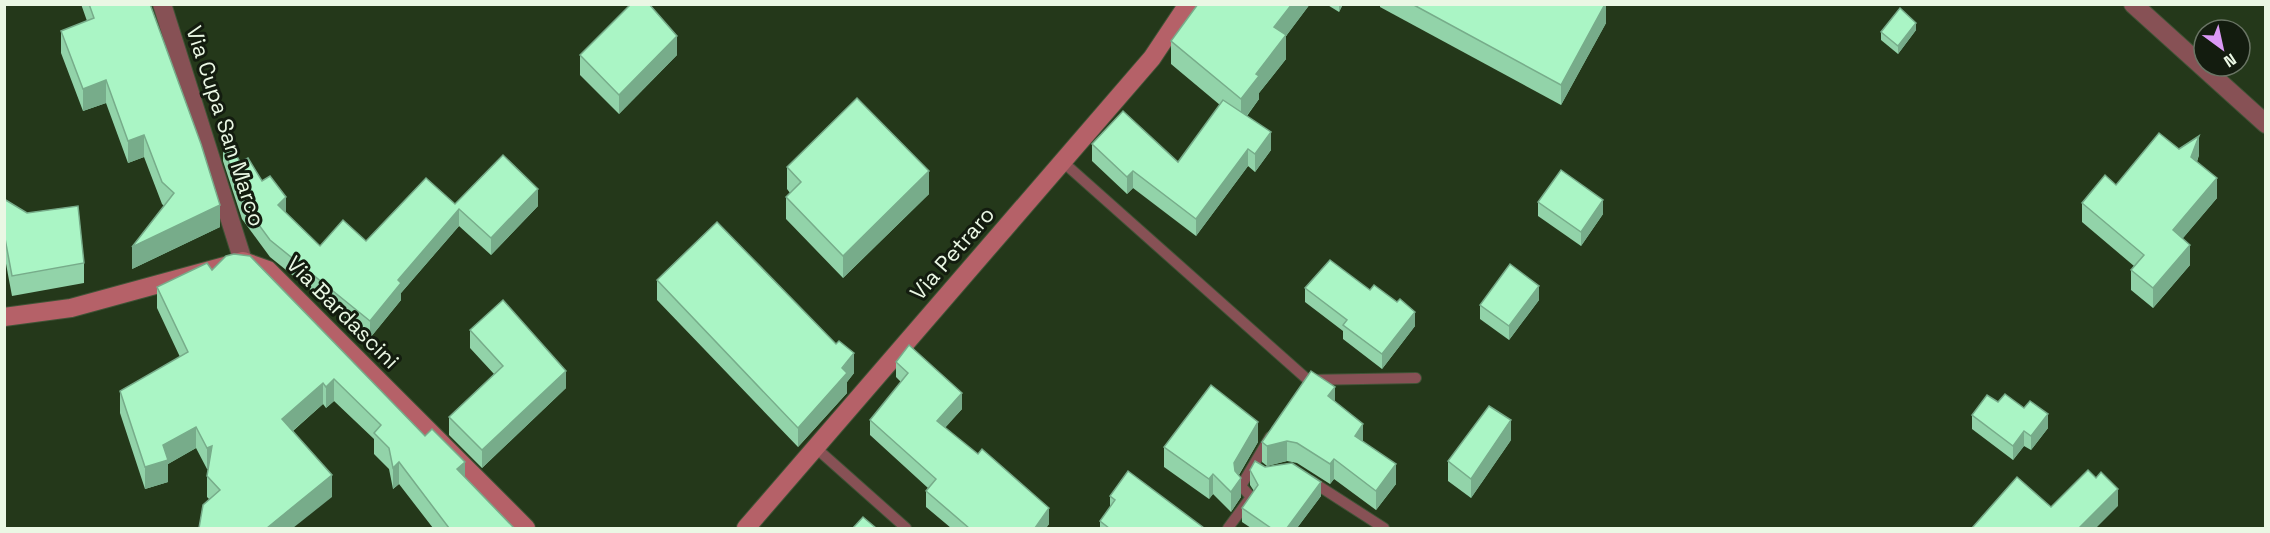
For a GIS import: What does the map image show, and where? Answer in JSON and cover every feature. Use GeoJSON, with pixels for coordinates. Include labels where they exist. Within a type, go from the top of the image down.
{"type":"FeatureCollection","features":[{"type":"Feature","properties":{"kind":"street","name":"Via Cupa San Marco"},"geometry":{"type":"LineString","coordinates":[[162,4],[243,261]]}},
{"type":"Feature","properties":{"kind":"street","name":"Via Petraro"},"geometry":{"type":"LineString","coordinates":[[746,528],[1152,58],[1188,4]]}},
{"type":"Feature","properties":{"kind":"street"},"geometry":{"type":"LineString","coordinates":[[2133,4],[2265,124]]}},
{"type":"Feature","properties":{"kind":"street"},"geometry":{"type":"LineString","coordinates":[[4,317],[71,308],[243,261]]}},
{"type":"Feature","properties":{"kind":"street","name":"Via Bardascini"},"geometry":{"type":"LineString","coordinates":[[243,261],[268,270],[526,528]]}},
{"type":"Feature","properties":{"kind":"lane"},"geometry":{"type":"LineString","coordinates":[[1063,162],[1305,384],[1416,378]]}},
{"type":"Feature","properties":{"kind":"lane"},"geometry":{"type":"LineString","coordinates":[[1228,528],[1251,496],[1241,486],[1252,464],[1277,426]]}},
{"type":"Feature","properties":{"kind":"lane"},"geometry":{"type":"LineString","coordinates":[[816,448],[906,528]]}},
{"type":"Feature","properties":{"kind":"lane"},"geometry":{"type":"LineString","coordinates":[[1252,464],[1266,474]]}},
{"type":"Feature","properties":{"kind":"lane"},"geometry":{"type":"LineString","coordinates":[[1305,477],[1384,528]]}},
{"type":"Feature","properties":{"kind":"building"},"geometry":{"type":"Polygon","coordinates":[[[89,4],[150,4],[201,144],[220,205],[132,247],[174,193],[162,182],[144,135],[128,141],[106,80],[83,89],[61,31],[94,18],[89,4]]]}},
{"type":"Feature","properties":{"kind":"building"},"geometry":{"type":"Polygon","coordinates":[[[631,4],[649,4],[677,36],[619,95],[580,55],[631,4]]]}},
{"type":"Feature","properties":{"kind":"building"},"geometry":{"type":"Polygon","coordinates":[[[1198,4],[1292,4],[1274,27],[1286,35],[1256,74],[1259,76],[1241,99],[1171,41],[1198,4]]]}},
{"type":"Feature","properties":{"kind":"building"},"geometry":{"type":"Polygon","coordinates":[[[1412,4],[1605,4],[1561,85],[1412,4]]]}},
{"type":"Feature","properties":{"kind":"building"},"geometry":{"type":"Polygon","coordinates":[[[1900,8],[1916,23],[1898,46],[1881,32],[1900,8]]]}},
{"type":"Feature","properties":{"kind":"building"},"geometry":{"type":"Polygon","coordinates":[[[857,98],[929,171],[843,256],[786,197],[801,182],[787,167],[857,98]]]}},
{"type":"Feature","properties":{"kind":"building"},"geometry":{"type":"Polygon","coordinates":[[[1223,100],[1271,132],[1255,154],[1248,149],[1196,219],[1133,171],[1127,177],[1092,144],[1123,111],[1178,162],[1223,100]]]}},
{"type":"Feature","properties":{"kind":"building"},"geometry":{"type":"Polygon","coordinates":[[[2159,133],[2179,149],[2199,136],[2191,157],[2217,178],[2173,230],[2190,245],[2153,288],[2131,270],[2144,255],[2082,203],[2105,175],[2116,185],[2159,133]]]}},
{"type":"Feature","properties":{"kind":"building"},"geometry":{"type":"Polygon","coordinates":[[[230,143],[240,162],[248,158],[262,181],[270,176],[286,197],[278,205],[320,246],[343,220],[366,241],[426,178],[455,204],[503,155],[538,189],[491,238],[459,209],[398,280],[401,283],[370,321],[270,240],[242,202],[223,145],[230,143]]]}},
{"type":"Feature","properties":{"kind":"building"},"geometry":{"type":"Polygon","coordinates":[[[1561,170],[1603,200],[1581,232],[1538,202],[1561,170]]]}},
{"type":"Feature","properties":{"kind":"building"},"geometry":{"type":"Polygon","coordinates":[[[4,199],[27,213],[78,206],[84,263],[12,276],[4,233],[4,199]]]}},
{"type":"Feature","properties":{"kind":"building"},"geometry":{"type":"Polygon","coordinates":[[[717,222],[836,344],[839,341],[854,353],[842,368],[847,373],[798,428],[657,280],[717,222]]]}},
{"type":"Feature","properties":{"kind":"building"},"geometry":{"type":"Polygon","coordinates":[[[234,254],[250,256],[425,436],[432,429],[465,462],[457,469],[514,528],[449,528],[399,462],[393,468],[389,448],[374,433],[381,425],[334,379],[326,387],[323,383],[282,419],[332,475],[267,528],[199,528],[203,505],[220,490],[207,476],[212,446],[207,448],[196,427],[163,445],[168,460],[145,467],[120,391],[188,352],[157,287],[207,263],[212,270],[226,256],[234,254]]]}},
{"type":"Feature","properties":{"kind":"building"},"geometry":{"type":"Polygon","coordinates":[[[1330,260],[1370,290],[1374,285],[1397,302],[1400,299],[1415,312],[1382,354],[1343,325],[1347,320],[1305,288],[1330,260]]]}},
{"type":"Feature","properties":{"kind":"building"},"geometry":{"type":"Polygon","coordinates":[[[1510,264],[1539,286],[1509,326],[1480,305],[1510,264]]]}},
{"type":"Feature","properties":{"kind":"building"},"geometry":{"type":"Polygon","coordinates":[[[503,300],[566,371],[482,450],[449,417],[503,366],[470,330],[503,300]]]}},
{"type":"Feature","properties":{"kind":"building"},"geometry":{"type":"Polygon","coordinates":[[[909,345],[962,393],[937,421],[978,454],[982,449],[1049,508],[1035,528],[969,528],[926,491],[936,479],[870,420],[908,373],[896,362],[909,345]]]}},
{"type":"Feature","properties":{"kind":"building"},"geometry":{"type":"Polygon","coordinates":[[[1311,371],[1335,387],[1328,396],[1363,424],[1355,436],[1396,464],[1376,491],[1334,459],[1330,464],[1297,443],[1287,441],[1267,446],[1262,442],[1311,371]]]}},
{"type":"Feature","properties":{"kind":"building"},"geometry":{"type":"Polygon","coordinates":[[[1211,385],[1258,422],[1234,463],[1235,471],[1241,478],[1231,492],[1213,474],[1209,479],[1164,447],[1211,385]]]}},
{"type":"Feature","properties":{"kind":"building"},"geometry":{"type":"Polygon","coordinates":[[[2005,394],[2024,408],[2030,401],[2048,414],[2031,436],[2024,431],[2013,446],[1972,415],[1987,395],[1998,402],[2005,394]]]}},
{"type":"Feature","properties":{"kind":"building"},"geometry":{"type":"Polygon","coordinates":[[[1489,406],[1511,420],[1471,479],[1448,461],[1489,406]]]}},
{"type":"Feature","properties":{"kind":"building"},"geometry":{"type":"Polygon","coordinates":[[[1255,461],[1265,467],[1292,463],[1321,482],[1287,528],[1271,528],[1242,508],[1258,485],[1250,470],[1255,461]]]}},
{"type":"Feature","properties":{"kind":"building"},"geometry":{"type":"Polygon","coordinates":[[[2088,470],[2096,478],[2101,472],[2118,489],[2079,528],[1972,528],[2017,477],[2051,507],[2088,470]]]}},
{"type":"Feature","properties":{"kind":"building"},"geometry":{"type":"Polygon","coordinates":[[[1128,471],[1204,528],[1109,528],[1100,521],[1115,500],[1110,496],[1128,471]]]}},
{"type":"Feature","properties":{"kind":"building"},"geometry":{"type":"Polygon","coordinates":[[[863,517],[876,528],[853,528],[863,517]]]}}]}
